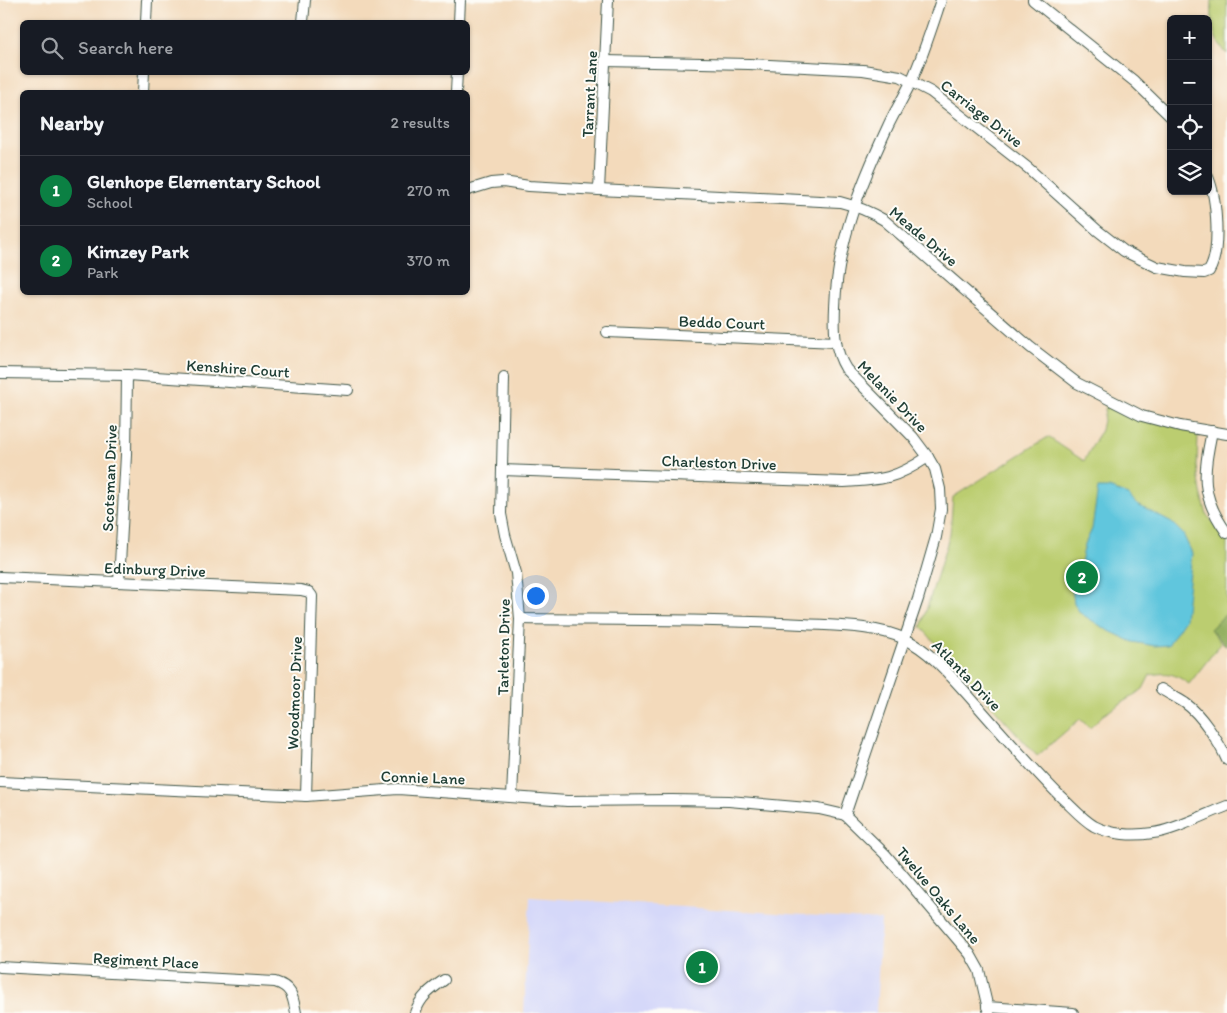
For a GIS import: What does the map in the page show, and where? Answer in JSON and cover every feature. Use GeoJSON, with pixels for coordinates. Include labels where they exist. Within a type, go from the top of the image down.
{"type":"FeatureCollection","features":[{"type":"Feature","properties":{"kind":"street"},"geometry":{"type":"LineString","coordinates":[[146,20],[147,0]]}},
{"type":"Feature","properties":{"kind":"street"},"geometry":{"type":"LineString","coordinates":[[304,20],[305,0]]}},
{"type":"Feature","properties":{"kind":"street"},"geometry":{"type":"LineString","coordinates":[[459,20],[460,0]]}},
{"type":"Feature","properties":{"kind":"street","name":"Tarrant Lane"},"geometry":{"type":"LineString","coordinates":[[599,190],[608,0]]}},
{"type":"Feature","properties":{"kind":"street","name":"Melanie Drive"},"geometry":{"type":"LineString","coordinates":[[845,815],[905,639],[936,538],[941,510],[940,489],[928,457],[913,437],[846,369],[839,358],[836,342],[836,286],[843,241],[854,205],[889,125],[912,82],[941,0]]}},
{"type":"Feature","properties":{"kind":"street"},"geometry":{"type":"LineString","coordinates":[[1033,0],[1134,81],[1167,113]]}},
{"type":"Feature","properties":{"kind":"street","name":"Carriage Drive"},"geometry":{"type":"LineString","coordinates":[[605,60],[749,64],[863,70],[900,76],[931,92],[1028,168],[1097,230],[1124,251],[1157,267],[1185,272],[1204,273],[1209,271],[1213,265],[1217,246],[1212,192]]}},
{"type":"Feature","properties":{"kind":"street"},"geometry":{"type":"LineString","coordinates":[[143,90],[144,75]]}},
{"type":"Feature","properties":{"kind":"street"},"geometry":{"type":"LineString","coordinates":[[456,90],[457,75]]}},
{"type":"Feature","properties":{"kind":"street","name":"Meade Drive"},"geometry":{"type":"LineString","coordinates":[[470,189],[491,183],[503,182],[529,186],[840,202],[854,205],[868,210],[884,220],[1030,347],[1077,383],[1142,416],[1227,434]]}},
{"type":"Feature","properties":{"kind":"street","name":"Beddo Court"},"geometry":{"type":"LineString","coordinates":[[607,332],[836,342]]}},
{"type":"Feature","properties":{"kind":"street","name":"Kenshire Court"},"geometry":{"type":"LineString","coordinates":[[0,372],[127,375],[348,390]]}},
{"type":"Feature","properties":{"kind":"street","name":"Scotsman Drive"},"geometry":{"type":"LineString","coordinates":[[119,582],[126,454],[127,375]]}},
{"type":"Feature","properties":{"kind":"street","name":"Tarleton Drive"},"geometry":{"type":"LineString","coordinates":[[504,378],[505,408],[501,514],[516,573],[520,619],[512,797]]}},
{"type":"Feature","properties":{"kind":"street"},"geometry":{"type":"LineString","coordinates":[[1212,431],[1206,461],[1205,479],[1207,495],[1216,518],[1227,533]]}},
{"type":"Feature","properties":{"kind":"street","name":"Charleston Drive"},"geometry":{"type":"LineString","coordinates":[[502,470],[844,482],[892,477],[907,471],[928,457]]}},
{"type":"Feature","properties":{"kind":"street","name":"Edinburg Drive"},"geometry":{"type":"LineString","coordinates":[[0,577],[301,590],[309,592]]}},
{"type":"Feature","properties":{"kind":"street","name":"Woodmoor Drive"},"geometry":{"type":"LineString","coordinates":[[306,796],[312,596],[309,592]]}},
{"type":"Feature","properties":{"kind":"street","name":"Atlanta Drive"},"geometry":{"type":"LineString","coordinates":[[520,619],[770,622],[855,628],[885,633],[905,639],[922,649],[944,668],[1039,775],[1085,820],[1096,827],[1109,832],[1123,834],[1153,834],[1227,806]]}},
{"type":"Feature","properties":{"kind":"street"},"geometry":{"type":"LineString","coordinates":[[1161,689],[1186,703],[1196,713],[1222,749],[1227,760]]}},
{"type":"Feature","properties":{"kind":"street","name":"Connie Lane"},"geometry":{"type":"LineString","coordinates":[[0,782],[306,796],[398,789],[566,801],[729,801],[820,809],[845,815]]}},
{"type":"Feature","properties":{"kind":"street","name":"Twelve Oaks Lane"},"geometry":{"type":"LineString","coordinates":[[845,815],[885,854],[970,954],[979,970],[987,1011]]}},
{"type":"Feature","properties":{"kind":"street","name":"Regiment Place"},"geometry":{"type":"LineString","coordinates":[[0,968],[275,982],[289,989],[294,1000],[296,1013]]}},
{"type":"Feature","properties":{"kind":"street"},"geometry":{"type":"LineString","coordinates":[[415,1013],[417,1006],[427,992],[444,980]]}},
{"type":"Feature","properties":{"kind":"street"},"geometry":{"type":"LineString","coordinates":[[987,1011],[1073,1013]]}},
{"type":"Feature","properties":{"kind":"shaded area"},"geometry":{"type":"Polygon","coordinates":[[[530,897],[881,920],[876,1013],[524,1013],[530,897]]]}},
{"type":"Feature","properties":{"kind":"green space"},"geometry":{"type":"Polygon","coordinates":[[[1212,0],[1227,0],[1227,54],[1215,35],[1212,0]]]}},
{"type":"Feature","properties":{"kind":"green space"},"geometry":{"type":"Polygon","coordinates":[[[1106,405],[1198,434],[1197,466],[1207,515],[1227,539],[1227,614],[1210,629],[1221,643],[1189,684],[1171,674],[1150,675],[1143,689],[1103,715],[1090,728],[1080,719],[1037,756],[921,627],[950,534],[953,497],[1048,437],[1084,461],[1101,430],[1106,405]]]}},
{"type":"Feature","properties":{"kind":"green space"},"geometry":{"type":"Polygon","coordinates":[[[1227,613],[1227,647],[1210,629],[1227,613]]]}},
{"type":"Feature","properties":{"kind":"water"},"geometry":{"type":"Polygon","coordinates":[[[1098,488],[1109,488],[1128,495],[1136,504],[1172,523],[1183,534],[1192,553],[1185,619],[1168,645],[1155,646],[1133,642],[1107,630],[1080,613],[1074,603],[1072,588],[1079,571],[1085,544],[1092,529],[1098,488]]]}},
{"type":"Feature","properties":{"kind":"place","name":"Kimzey Park"},"geometry":{"type":"Point","coordinates":[1082,577]}},
{"type":"Feature","properties":{"kind":"place","name":"Glenhope Elementary School"},"geometry":{"type":"Point","coordinates":[702,967]}}]}
